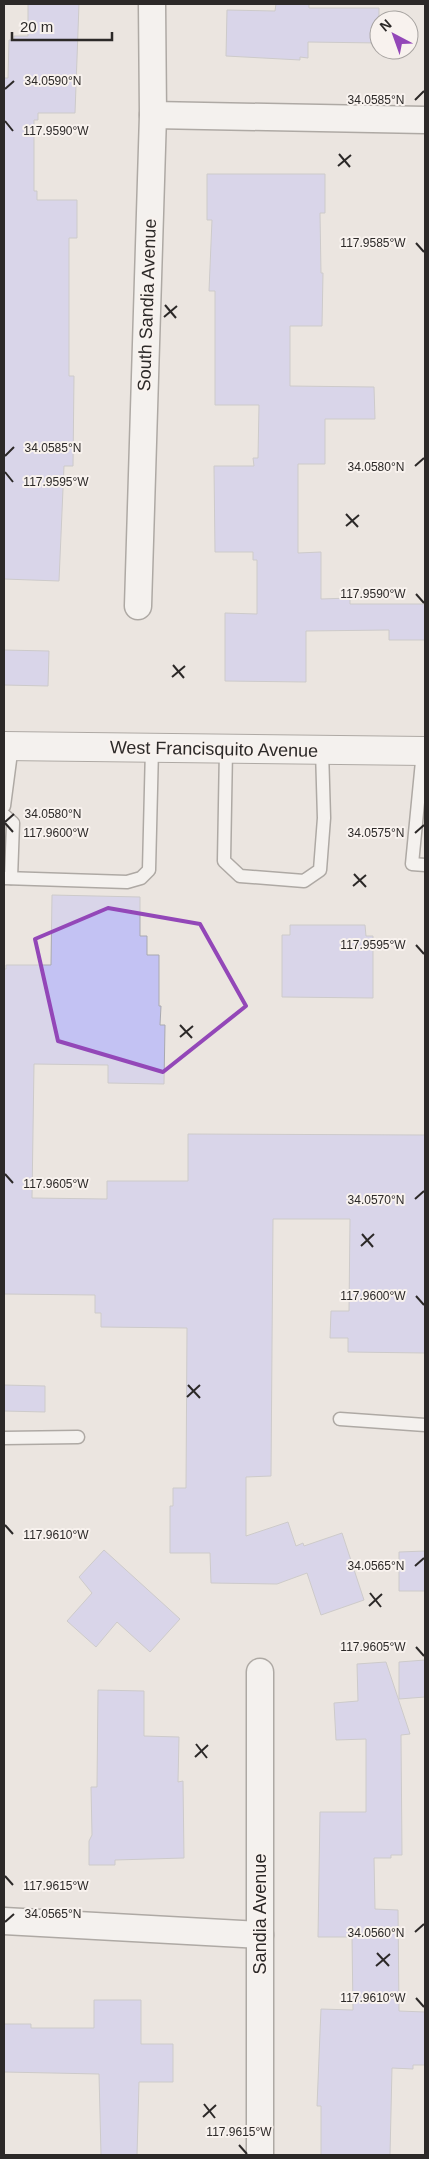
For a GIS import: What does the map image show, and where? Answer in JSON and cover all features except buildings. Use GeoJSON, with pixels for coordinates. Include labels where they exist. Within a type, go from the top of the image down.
{"type":"FeatureCollection","features":[{"type":"Feature","properties":{"kind":"street","name":"South Sandia Avenue"},"geometry":{"type":"LineString","coordinates":[[138,606],[153,115],[152,4]]}},
{"type":"Feature","properties":{"kind":"street"},"geometry":{"type":"LineString","coordinates":[[153,115],[425,120]]}},
{"type":"Feature","properties":{"kind":"street","name":"West Francisquito Avenue"},"geometry":{"type":"LineString","coordinates":[[8,745],[424,751]]}},
{"type":"Feature","properties":{"kind":"street","name":"Sandia Avenue"},"geometry":{"type":"LineString","coordinates":[[260,1672],[260,2155]]}},
{"type":"Feature","properties":{"kind":"street"},"geometry":{"type":"LineString","coordinates":[[4,1921],[260,1934]]}},
{"type":"Feature","properties":{"kind":"lane"},"geometry":{"type":"LineString","coordinates":[[4,806],[8,745]]}},
{"type":"Feature","properties":{"kind":"lane"},"geometry":{"type":"LineString","coordinates":[[4,815],[14,823],[8,878],[114,882],[141,878],[149,870],[152,748]]}},
{"type":"Feature","properties":{"kind":"lane"},"geometry":{"type":"LineString","coordinates":[[226,749],[224,862],[240,876],[304,881],[320,870],[324,818],[322,750]]}},
{"type":"Feature","properties":{"kind":"lane"},"geometry":{"type":"LineString","coordinates":[[424,751],[412,864],[425,865]]}},
{"type":"Feature","properties":{"kind":"lane"},"geometry":{"type":"LineString","coordinates":[[340,1419],[425,1425]]}},
{"type":"Feature","properties":{"kind":"lane"},"geometry":{"type":"LineString","coordinates":[[4,1438],[78,1437]]}},
{"type":"Feature","properties":{"kind":"highlighted area"},"geometry":{"type":"Polygon","coordinates":[[[108,908],[200,924],[246,1006],[163,1072],[58,1041],[35,939],[108,908]]]}}]}
